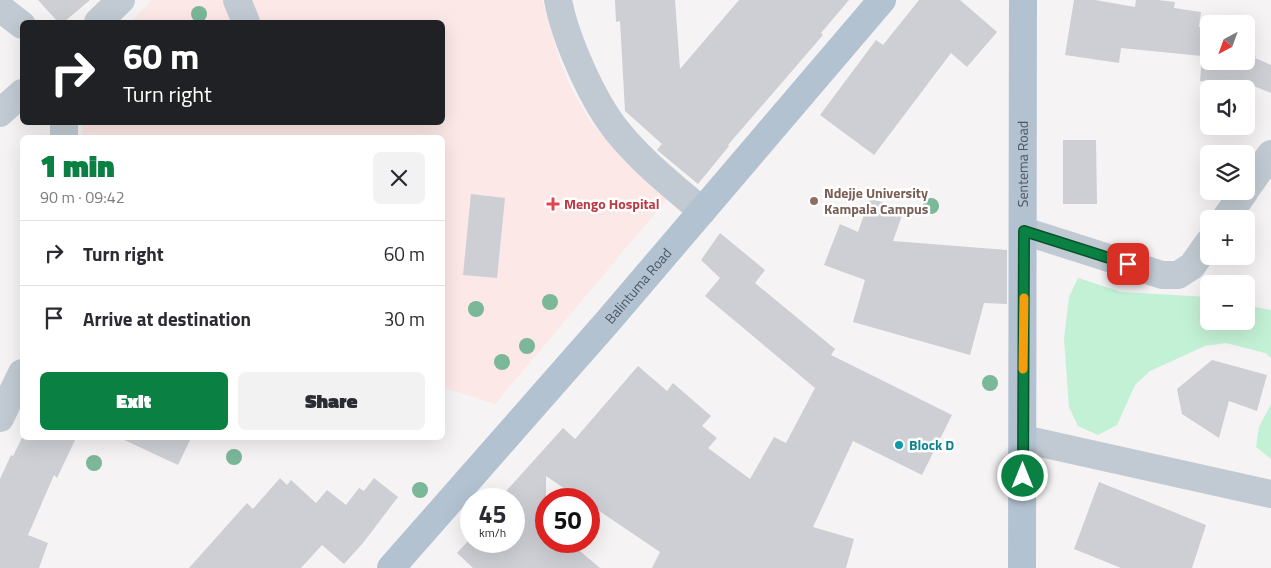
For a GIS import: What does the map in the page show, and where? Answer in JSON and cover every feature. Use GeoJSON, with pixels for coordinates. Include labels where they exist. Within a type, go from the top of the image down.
{"type":"FeatureCollection","features":[{"type":"Feature","properties":{"kind":"main road","name":"Balintuma Road"},"geometry":{"type":"LineString","coordinates":[[391,568],[603,327],[882,0]]}},
{"type":"Feature","properties":{"kind":"main road","name":"Sentema Road"},"geometry":{"type":"LineString","coordinates":[[1022,568],[1023,0]]}},
{"type":"Feature","properties":{"kind":"street"},"geometry":{"type":"LineString","coordinates":[[100,20],[121,0]]}},
{"type":"Feature","properties":{"kind":"street"},"geometry":{"type":"LineString","coordinates":[[237,0],[245,20]]}},
{"type":"Feature","properties":{"kind":"street"},"geometry":{"type":"LineString","coordinates":[[558,0],[576,57],[602,110],[617,132],[638,154],[702,211]]}},
{"type":"Feature","properties":{"kind":"street"},"geometry":{"type":"LineString","coordinates":[[0,8],[20,23]]}},
{"type":"Feature","properties":{"kind":"street"},"geometry":{"type":"LineString","coordinates":[[0,113],[20,95]]}},
{"type":"Feature","properties":{"kind":"street"},"geometry":{"type":"LineString","coordinates":[[1255,176],[1271,154]]}},
{"type":"Feature","properties":{"kind":"street"},"geometry":{"type":"LineString","coordinates":[[1024,231],[1162,275],[1178,274],[1192,266],[1200,255]]}},
{"type":"Feature","properties":{"kind":"street"},"geometry":{"type":"LineString","coordinates":[[0,418],[20,377]]}},
{"type":"Feature","properties":{"kind":"street"},"geometry":{"type":"LineString","coordinates":[[1023,439],[1271,494]]}},
{"type":"Feature","properties":{"kind":"shaded area","name":"Mengo Hospital"},"geometry":{"type":"Polygon","coordinates":[[[152,0],[542,0],[559,59],[572,90],[590,121],[628,165],[667,199],[495,404],[445,388],[445,135],[82,135],[83,125],[445,125],[445,20],[133,20],[152,0]]]}},
{"type":"Feature","properties":{"kind":"green space"},"geometry":{"type":"Polygon","coordinates":[[[1078,278],[1122,292],[1200,296],[1200,330],[1255,330],[1255,307],[1271,310],[1271,358],[1265,353],[1226,343],[1205,346],[1150,371],[1135,385],[1117,425],[1098,435],[1078,426],[1069,407],[1064,339],[1069,297],[1078,278]]]}},
{"type":"Feature","properties":{"kind":"green space"},"geometry":{"type":"Polygon","coordinates":[[[1271,404],[1271,459],[1256,447],[1259,427],[1271,404]]]}},
{"type":"Feature","properties":{"kind":"building"},"geometry":{"type":"Polygon","coordinates":[[[38,0],[90,0],[66,20],[56,20],[38,0]]]}},
{"type":"Feature","properties":{"kind":"building"},"geometry":{"type":"Polygon","coordinates":[[[615,0],[675,0],[680,69],[739,0],[849,0],[821,33],[823,35],[728,145],[698,184],[657,150],[662,144],[625,111],[620,21],[616,22],[615,0]]]}},
{"type":"Feature","properties":{"kind":"building"},"geometry":{"type":"Polygon","coordinates":[[[919,0],[960,0],[997,32],[967,67],[951,53],[874,155],[820,115],[876,40],[883,45],[919,0]]]}},
{"type":"Feature","properties":{"kind":"building"},"geometry":{"type":"Polygon","coordinates":[[[1074,0],[1095,0],[1135,7],[1136,0],[1158,0],[1175,2],[1174,8],[1201,12],[1199,27],[1200,56],[1121,48],[1119,63],[1065,55],[1074,0]]]}},
{"type":"Feature","properties":{"kind":"building"},"geometry":{"type":"Polygon","coordinates":[[[1255,58],[1271,65],[1271,93],[1255,86],[1255,80],[1200,80],[1201,70],[1255,70],[1255,58]]]}},
{"type":"Feature","properties":{"kind":"building"},"geometry":{"type":"Polygon","coordinates":[[[1063,140],[1096,140],[1097,204],[1063,204],[1063,140]]]}},
{"type":"Feature","properties":{"kind":"building"},"geometry":{"type":"Polygon","coordinates":[[[471,194],[505,198],[497,278],[463,275],[471,194]]]}},
{"type":"Feature","properties":{"kind":"building"},"geometry":{"type":"Polygon","coordinates":[[[870,198],[904,210],[893,241],[1007,250],[1007,304],[984,303],[970,355],[853,322],[865,280],[824,265],[840,224],[858,232],[870,198]]]}},
{"type":"Feature","properties":{"kind":"building"},"geometry":{"type":"Polygon","coordinates":[[[720,233],[765,270],[755,283],[835,349],[831,355],[952,415],[922,475],[853,441],[813,527],[854,539],[846,568],[652,568],[660,552],[600,511],[600,488],[564,488],[546,476],[546,488],[535,488],[535,553],[582,553],[600,568],[473,568],[457,553],[460,550],[460,553],[525,553],[525,488],[509,488],[563,428],[575,439],[638,366],[667,391],[673,383],[711,416],[702,426],[717,438],[708,448],[750,479],[774,437],[786,443],[815,388],[705,296],[720,278],[701,260],[720,233]]]}},
{"type":"Feature","properties":{"kind":"building"},"geometry":{"type":"Polygon","coordinates":[[[1212,360],[1267,375],[1257,411],[1229,401],[1219,438],[1182,414],[1177,389],[1212,360]]]}},
{"type":"Feature","properties":{"kind":"building"},"geometry":{"type":"Polygon","coordinates":[[[21,440],[75,440],[57,478],[54,475],[28,535],[48,543],[39,568],[0,568],[0,479],[11,455],[13,456],[21,440]]]}},
{"type":"Feature","properties":{"kind":"building"},"geometry":{"type":"Polygon","coordinates":[[[124,440],[190,440],[178,465],[124,440]]]}},
{"type":"Feature","properties":{"kind":"building"},"geometry":{"type":"Polygon","coordinates":[[[280,478],[287,485],[291,480],[316,503],[327,490],[346,505],[359,488],[364,491],[374,478],[398,497],[363,543],[344,564],[322,545],[301,568],[189,568],[247,503],[253,509],[280,478]]]}},
{"type":"Feature","properties":{"kind":"building"},"geometry":{"type":"Polygon","coordinates":[[[1099,482],[1206,525],[1192,568],[1121,568],[1074,549],[1099,482]]]}},
{"type":"Feature","properties":{"kind":"slow traffic"},"geometry":{"type":"LineString","coordinates":[[1023,369],[1024,298]]}},
{"type":"Feature","properties":{"kind":"place","name":"Ndejje University Kampala Campus"},"geometry":{"type":"Point","coordinates":[814,201]}},
{"type":"Feature","properties":{"kind":"place","name":"Mengo Hospital"},"geometry":{"type":"Point","coordinates":[553,204]}},
{"type":"Feature","properties":{"kind":"place","name":"Block D"},"geometry":{"type":"Point","coordinates":[899,445]}},
{"type":"Feature","properties":{"kind":"route"},"geometry":{"type":"LineString","coordinates":[[1023,476],[1024,231],[1128,264]]}}]}
